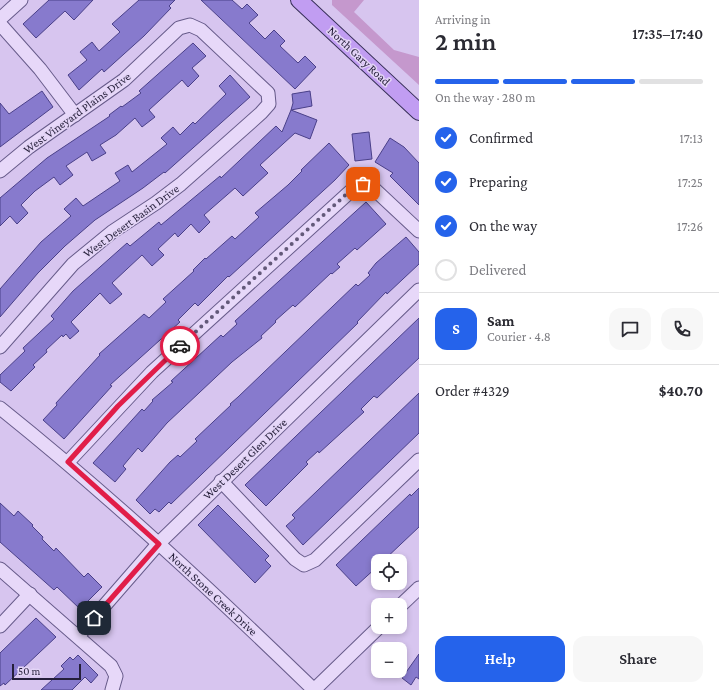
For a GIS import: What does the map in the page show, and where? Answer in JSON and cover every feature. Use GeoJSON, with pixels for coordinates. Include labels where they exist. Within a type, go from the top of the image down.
{"type":"FeatureCollection","features":[{"type":"Feature","properties":{"kind":"main road","name":"North Gary Road"},"geometry":{"type":"LineString","coordinates":[[304,2],[419,112]]}},
{"type":"Feature","properties":{"kind":"street"},"geometry":{"type":"LineString","coordinates":[[0,19],[21,0]]}},
{"type":"Feature","properties":{"kind":"street"},"geometry":{"type":"LineString","coordinates":[[0,24],[40,69],[75,115]]}},
{"type":"Feature","properties":{"kind":"street","name":"West Vineyard Plains Drive"},"geometry":{"type":"LineString","coordinates":[[0,171],[29,147],[124,80],[179,28],[190,25]]}},
{"type":"Feature","properties":{"kind":"street","name":"West Desert Basin Drive"},"geometry":{"type":"LineString","coordinates":[[0,347],[73,264],[112,232],[156,203],[181,184],[261,113],[269,104],[268,93],[201,30],[190,25]]}},
{"type":"Feature","properties":{"kind":"street"},"geometry":{"type":"LineString","coordinates":[[68,462],[152,372],[352,189],[363,184],[372,187],[419,231]]}},
{"type":"Feature","properties":{"kind":"street","name":"West Desert Glen Drive"},"geometry":{"type":"LineString","coordinates":[[78,636],[159,544],[419,290]]}},
{"type":"Feature","properties":{"kind":"street","name":"North Stone Creek Drive"},"geometry":{"type":"LineString","coordinates":[[0,408],[68,462],[196,576],[314,690]]}},
{"type":"Feature","properties":{"kind":"street"},"geometry":{"type":"LineString","coordinates":[[222,481],[295,559],[304,565],[315,560],[419,460]]}},
{"type":"Feature","properties":{"kind":"street"},"geometry":{"type":"LineString","coordinates":[[0,569],[111,666],[116,673],[112,690]]}},
{"type":"Feature","properties":{"kind":"street"},"geometry":{"type":"LineString","coordinates":[[407,599],[419,588]]}},
{"type":"Feature","properties":{"kind":"street"},"geometry":{"type":"LineString","coordinates":[[0,626],[30,594]]}},
{"type":"Feature","properties":{"kind":"street"},"geometry":{"type":"LineString","coordinates":[[314,690],[372,634]]}},
{"type":"Feature","properties":{"kind":"shaded area"},"geometry":{"type":"Polygon","coordinates":[[[332,0],[364,0],[354,12],[394,50],[419,57],[419,85],[332,5],[332,0]]]}},
{"type":"Feature","properties":{"kind":"building"},"geometry":{"type":"Polygon","coordinates":[[[49,0],[93,0],[74,20],[65,11],[36,38],[23,24],[49,0]]]}},
{"type":"Feature","properties":{"kind":"building"},"geometry":{"type":"Polygon","coordinates":[[[139,0],[175,0],[169,6],[171,8],[144,36],[104,72],[102,69],[79,90],[68,75],[87,60],[80,52],[92,42],[99,51],[120,32],[112,24],[139,0]]]}},
{"type":"Feature","properties":{"kind":"building"},"geometry":{"type":"Polygon","coordinates":[[[201,0],[232,0],[242,9],[247,4],[258,15],[249,23],[265,39],[274,30],[285,41],[280,46],[298,63],[305,56],[316,67],[295,89],[201,0]]]}},
{"type":"Feature","properties":{"kind":"building"},"geometry":{"type":"Polygon","coordinates":[[[193,43],[206,56],[192,68],[199,76],[188,87],[182,80],[149,110],[155,117],[142,127],[135,118],[116,135],[100,145],[106,153],[92,161],[87,152],[66,166],[73,175],[60,185],[54,177],[35,191],[21,205],[28,213],[17,224],[10,216],[0,226],[0,198],[47,158],[110,116],[109,115],[121,106],[122,107],[141,93],[139,91],[193,43]]]}},
{"type":"Feature","properties":{"kind":"building"},"geometry":{"type":"Polygon","coordinates":[[[230,75],[250,97],[165,173],[164,172],[95,220],[65,246],[38,273],[0,317],[0,289],[41,242],[71,216],[64,209],[76,198],[83,206],[120,181],[115,173],[128,165],[132,172],[167,144],[161,138],[173,127],[180,135],[193,122],[195,124],[226,94],[219,86],[230,75]]]}},
{"type":"Feature","properties":{"kind":"building"},"geometry":{"type":"Polygon","coordinates":[[[42,91],[53,107],[0,147],[0,103],[9,114],[42,91]]]}},
{"type":"Feature","properties":{"kind":"building"},"geometry":{"type":"Polygon","coordinates":[[[310,91],[312,106],[291,110],[293,103],[292,94],[310,91]]]}},
{"type":"Feature","properties":{"kind":"building"},"geometry":{"type":"Polygon","coordinates":[[[291,110],[317,120],[310,139],[295,133],[260,165],[268,173],[243,196],[235,188],[204,215],[210,222],[199,233],[191,224],[178,237],[175,233],[158,249],[164,255],[152,266],[142,255],[112,283],[122,294],[110,304],[100,293],[71,322],[79,331],[70,339],[66,334],[63,337],[62,335],[46,350],[47,352],[33,365],[35,367],[11,391],[0,382],[0,375],[25,351],[23,348],[54,319],[51,316],[73,291],[127,243],[130,246],[159,222],[161,225],[220,176],[221,178],[276,126],[282,132],[291,110]]]}},
{"type":"Feature","properties":{"kind":"building"},"geometry":{"type":"Polygon","coordinates":[[[369,132],[372,159],[355,161],[352,134],[369,132]]]}},
{"type":"Feature","properties":{"kind":"building"},"geometry":{"type":"Polygon","coordinates":[[[390,138],[404,147],[419,163],[419,205],[390,176],[393,173],[375,162],[390,138]]]}},
{"type":"Feature","properties":{"kind":"building"},"geometry":{"type":"Polygon","coordinates":[[[329,143],[349,165],[335,180],[229,277],[228,276],[198,306],[195,303],[178,320],[180,322],[110,385],[112,386],[64,439],[43,420],[57,405],[56,403],[100,355],[99,354],[144,314],[149,318],[166,302],[163,299],[194,271],[193,270],[205,258],[206,259],[232,236],[235,239],[259,217],[255,213],[288,185],[329,143]]]}},
{"type":"Feature","properties":{"kind":"building"},"geometry":{"type":"Polygon","coordinates":[[[366,202],[386,224],[357,250],[355,248],[337,264],[340,267],[332,274],[331,273],[295,307],[293,305],[275,321],[276,322],[261,336],[262,338],[232,362],[167,423],[142,452],[138,448],[123,466],[126,469],[115,482],[93,463],[142,409],[144,411],[153,401],[152,400],[173,382],[171,381],[221,335],[223,337],[237,324],[235,321],[366,202]]]}},
{"type":"Feature","properties":{"kind":"building"},"geometry":{"type":"Polygon","coordinates":[[[406,237],[419,252],[419,264],[387,294],[386,292],[357,322],[358,323],[171,504],[169,502],[159,512],[155,509],[150,514],[136,500],[170,462],[178,455],[180,457],[197,441],[195,439],[231,405],[230,404],[356,284],[358,286],[370,275],[368,273],[376,263],[406,237]]]}},
{"type":"Feature","properties":{"kind":"building"},"geometry":{"type":"Polygon","coordinates":[[[419,318],[419,358],[377,398],[374,396],[361,409],[364,412],[319,453],[318,451],[306,462],[308,464],[266,506],[245,485],[419,318]]]}},
{"type":"Feature","properties":{"kind":"building"},"geometry":{"type":"Polygon","coordinates":[[[419,393],[419,433],[303,545],[286,526],[295,518],[292,515],[419,393]]]}},
{"type":"Feature","properties":{"kind":"building"},"geometry":{"type":"Polygon","coordinates":[[[419,488],[419,527],[390,554],[371,554],[371,572],[356,586],[336,565],[410,494],[411,496],[419,488]]]}},
{"type":"Feature","properties":{"kind":"building"},"geometry":{"type":"Polygon","coordinates":[[[0,503],[14,516],[18,511],[33,525],[32,526],[43,537],[42,539],[54,551],[56,548],[84,577],[88,573],[102,587],[80,609],[57,587],[54,590],[0,542],[0,503]]]}},
{"type":"Feature","properties":{"kind":"building"},"geometry":{"type":"Polygon","coordinates":[[[218,505],[269,556],[265,560],[271,566],[255,583],[198,525],[218,505]]]}},
{"type":"Feature","properties":{"kind":"building"},"geometry":{"type":"Polygon","coordinates":[[[36,618],[56,637],[5,685],[4,683],[0,686],[0,653],[36,618]]]}},
{"type":"Feature","properties":{"kind":"building"},"geometry":{"type":"Polygon","coordinates":[[[419,654],[419,679],[416,677],[411,685],[402,678],[407,678],[407,671],[419,654]]]}},
{"type":"Feature","properties":{"kind":"building"},"geometry":{"type":"Polygon","coordinates":[[[78,655],[98,675],[91,683],[85,677],[72,690],[41,690],[64,669],[61,666],[70,657],[73,660],[78,655]]]}},
{"type":"Feature","properties":{"kind":"way so far"},"geometry":{"type":"LineString","coordinates":[[180,346],[352,189],[363,184]]}},
{"type":"Feature","properties":{"kind":"route"},"geometry":{"type":"LineString","coordinates":[[94,618],[159,544],[68,462],[118,406],[180,346]]}}]}
